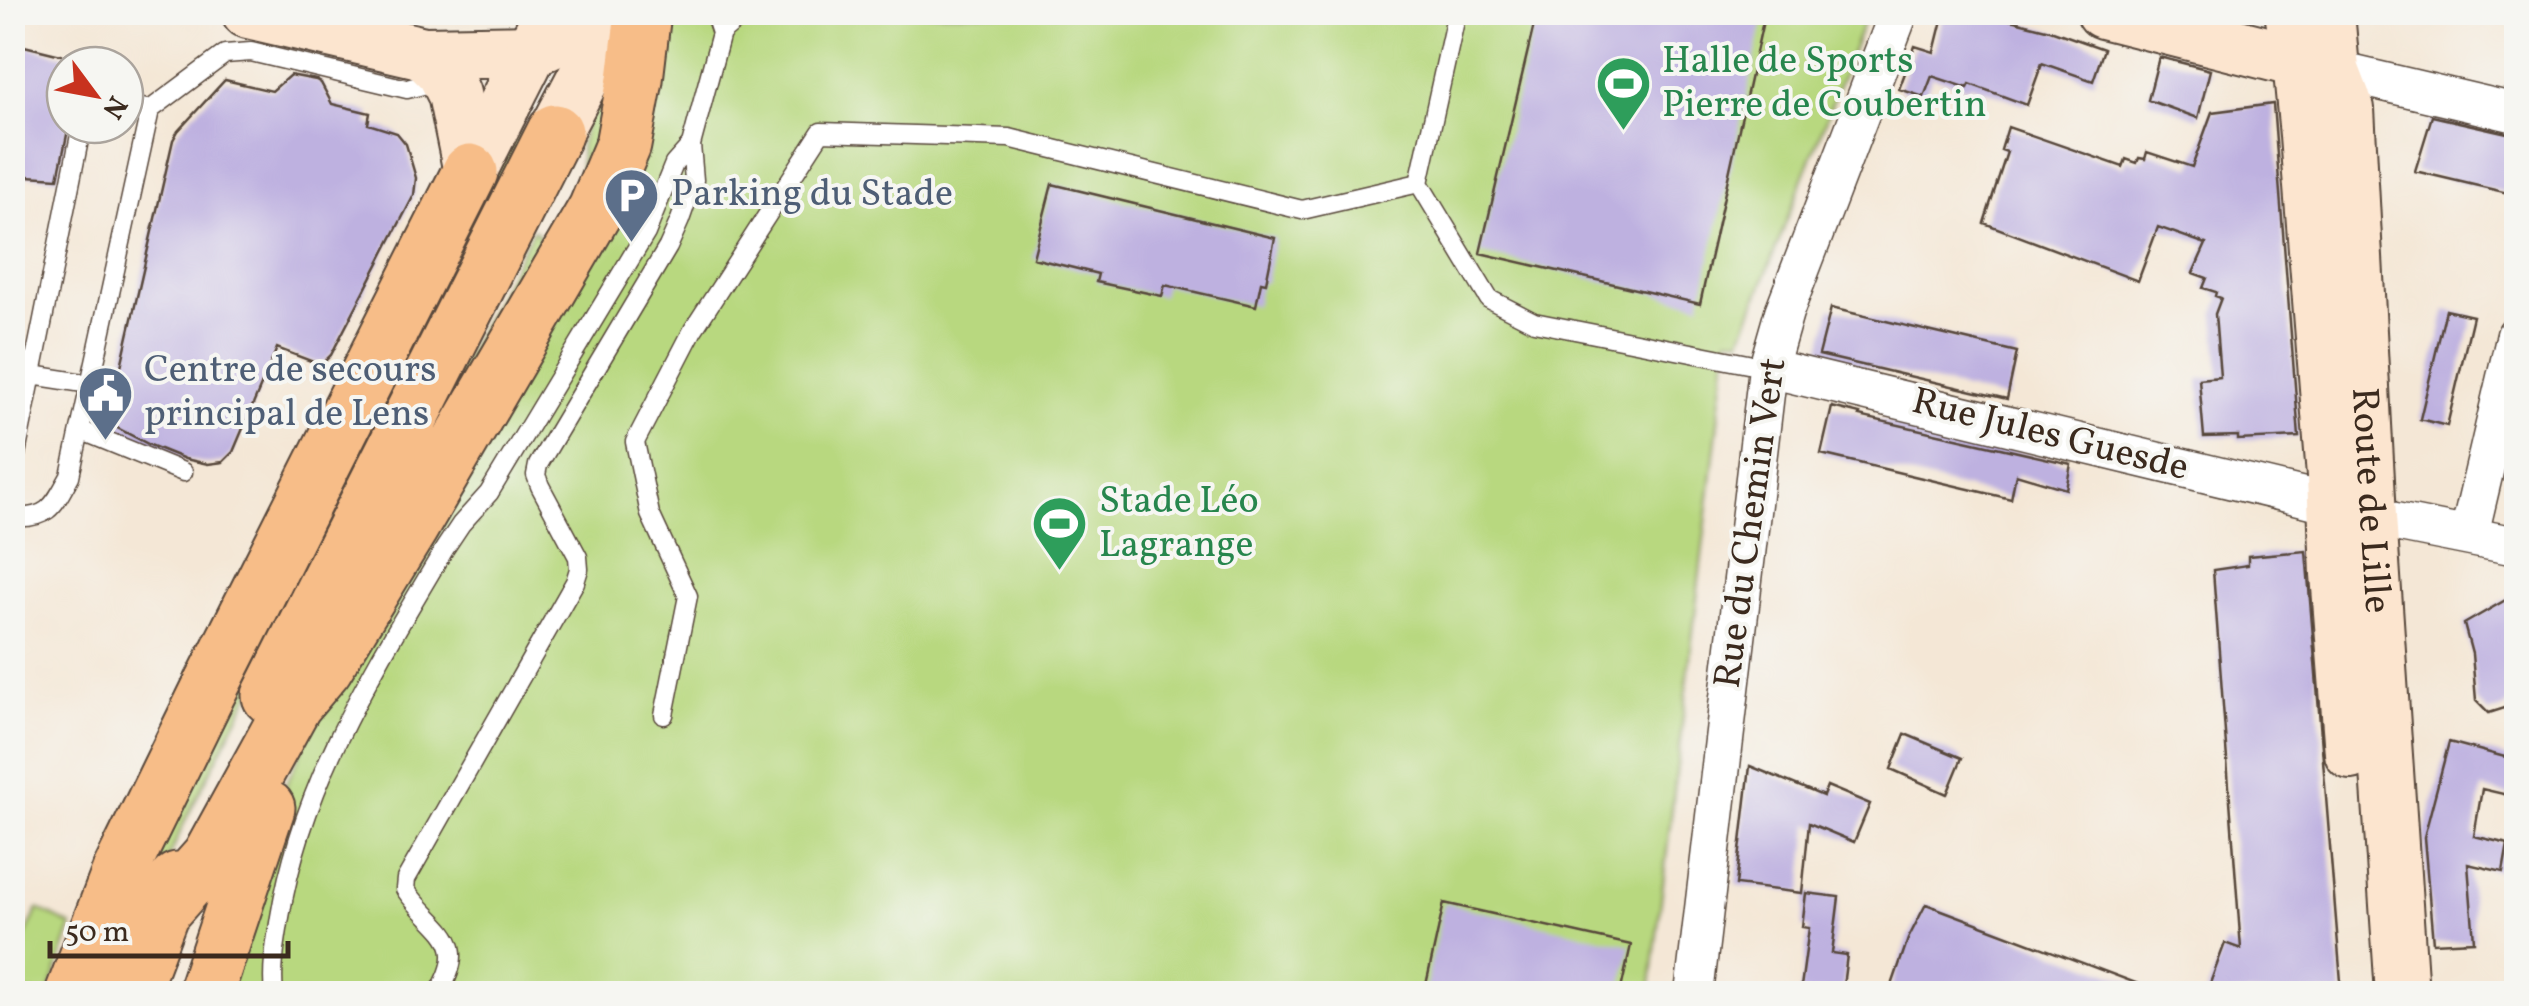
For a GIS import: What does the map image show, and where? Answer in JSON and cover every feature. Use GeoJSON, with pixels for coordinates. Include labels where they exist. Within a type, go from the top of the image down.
{"type":"FeatureCollection","features":[{"type":"Feature","properties":{"kind":"highway"},"geometry":{"type":"LineString","coordinates":[[161,912],[210,858],[294,704],[326,667],[596,209],[622,145],[642,12]]}},
{"type":"Feature","properties":{"kind":"highway"},"geometry":{"type":"LineString","coordinates":[[556,132],[566,229],[557,279]]}},
{"type":"Feature","properties":{"kind":"highway"},"geometry":{"type":"LineString","coordinates":[[130,994],[161,912],[556,132]]}},
{"type":"Feature","properties":{"kind":"highway"},"geometry":{"type":"LineString","coordinates":[[73,994],[120,872],[470,172]]}},
{"type":"Feature","properties":{"kind":"highway"},"geometry":{"type":"LineString","coordinates":[[205,994],[266,809],[316,704],[326,667]]}},
{"type":"Feature","properties":{"kind":"main road"},"geometry":{"type":"LineString","coordinates":[[248,12],[446,61],[532,25],[610,12]]}},
{"type":"Feature","properties":{"kind":"main road"},"geometry":{"type":"LineString","coordinates":[[556,132],[618,12]]}},
{"type":"Feature","properties":{"kind":"main road"},"geometry":{"type":"LineString","coordinates":[[2103,12],[2312,53]]}},
{"type":"Feature","properties":{"kind":"main road","name":"Route de Lille"},"geometry":{"type":"LineString","coordinates":[[2328,12],[2312,53],[2333,476],[2351,510],[2377,608],[2402,994]]}},
{"type":"Feature","properties":{"kind":"main road"},"geometry":{"type":"LineString","coordinates":[[532,25],[556,132]]}},
{"type":"Feature","properties":{"kind":"main road"},"geometry":{"type":"LineString","coordinates":[[470,172],[532,25]]}},
{"type":"Feature","properties":{"kind":"main road"},"geometry":{"type":"LineString","coordinates":[[446,61],[470,172]]}},
{"type":"Feature","properties":{"kind":"main road","name":"Route de Lille"},"geometry":{"type":"LineString","coordinates":[[2351,510],[2346,698],[2368,994]]}},
{"type":"Feature","properties":{"kind":"street","name":"Rue du Chemin Vert"},"geometry":{"type":"LineString","coordinates":[[1694,994],[1768,368],[1784,312],[1899,12]]}},
{"type":"Feature","properties":{"kind":"street"},"geometry":{"type":"LineString","coordinates":[[2312,53],[2516,113]]}},
{"type":"Feature","properties":{"kind":"street"},"geometry":{"type":"LineString","coordinates":[[2468,535],[2516,335]]}},
{"type":"Feature","properties":{"kind":"street","name":"Rue Jules Guesde"},"geometry":{"type":"LineString","coordinates":[[1768,368],[2351,510],[2516,546]]}},
{"type":"Feature","properties":{"kind":"lane"},"geometry":{"type":"LineString","coordinates":[[438,994],[453,958],[450,942],[410,897],[405,889],[406,878],[575,582],[578,558],[540,486],[538,465],[668,247],[680,220],[694,180],[691,146],[721,33],[714,12]]}},
{"type":"Feature","properties":{"kind":"lane"},"geometry":{"type":"LineString","coordinates":[[721,33],[746,12]]}},
{"type":"Feature","properties":{"kind":"lane"},"geometry":{"type":"LineString","coordinates":[[1456,16],[1418,183],[1489,299],[1534,322],[1768,368]]}},
{"type":"Feature","properties":{"kind":"lane"},"geometry":{"type":"LineString","coordinates":[[12,517],[31,519],[54,506],[70,476],[150,110],[225,54],[251,52],[407,90],[446,61]]}},
{"type":"Feature","properties":{"kind":"lane"},"geometry":{"type":"LineString","coordinates":[[145,109],[150,110]]}},
{"type":"Feature","properties":{"kind":"lane"},"geometry":{"type":"LineString","coordinates":[[664,715],[688,596],[650,514],[635,442],[692,330],[821,132],[1009,138],[1302,210],[1418,183]]}},
{"type":"Feature","properties":{"kind":"lane"},"geometry":{"type":"LineString","coordinates":[[12,474],[78,145]]}},
{"type":"Feature","properties":{"kind":"lane"},"geometry":{"type":"LineString","coordinates":[[274,994],[272,979],[285,889],[306,817],[332,748],[357,697],[445,548],[489,493],[646,233],[674,164],[691,146]]}},
{"type":"Feature","properties":{"kind":"lane"},"geometry":{"type":"LineString","coordinates":[[2342,355],[2355,549],[2362,582],[2377,608]]}},
{"type":"Feature","properties":{"kind":"lane"},"geometry":{"type":"LineString","coordinates":[[32,374],[90,384]]}},
{"type":"Feature","properties":{"kind":"lane"},"geometry":{"type":"LineString","coordinates":[[80,430],[184,472]]}},
{"type":"Feature","properties":{"kind":"lane"},"geometry":{"type":"LineString","coordinates":[[2346,698],[2361,715],[2372,746],[2387,994]]}},
{"type":"Feature","properties":{"kind":"green space","name":"Stade Léo Lagrange"},"geometry":{"type":"Polygon","coordinates":[[[663,13],[1867,13],[1741,339],[1728,338],[1650,993],[219,994],[278,803],[306,740],[663,13]]]}},
{"type":"Feature","properties":{"kind":"green space"},"geometry":{"type":"Polygon","coordinates":[[[610,69],[612,121],[581,185],[580,146],[589,110],[610,69]]]}},
{"type":"Feature","properties":{"kind":"green space"},"geometry":{"type":"Polygon","coordinates":[[[517,131],[527,134],[531,142],[185,821],[109,993],[92,994],[169,812],[517,131]]]}},
{"type":"Feature","properties":{"kind":"green space"},"geometry":{"type":"Polygon","coordinates":[[[533,230],[539,234],[540,253],[521,306],[392,496],[533,230]]]}},
{"type":"Feature","properties":{"kind":"green space"},"geometry":{"type":"Polygon","coordinates":[[[38,909],[72,926],[49,993],[13,993],[12,963],[38,909]]]}},
{"type":"Feature","properties":{"kind":"building","name":"Halle de Sports Pierre de Coubertin"},"geometry":{"type":"Polygon","coordinates":[[[1537,12],[1765,12],[1700,304],[1480,253],[1537,12]]]}},
{"type":"Feature","properties":{"kind":"building"},"geometry":{"type":"Polygon","coordinates":[[[1944,12],[1978,12],[2050,30],[2104,49],[2093,81],[2042,63],[2027,105],[1970,84],[1968,88],[1932,76],[1924,97],[1899,89],[1915,46],[1934,52],[1944,12]]]}},
{"type":"Feature","properties":{"kind":"building"},"geometry":{"type":"Polygon","coordinates":[[[12,43],[45,51],[45,145],[65,145],[58,178],[12,175],[12,155],[20,125],[12,124],[12,43]]]}},
{"type":"Feature","properties":{"kind":"building"},"geometry":{"type":"Polygon","coordinates":[[[2159,57],[2210,70],[2198,118],[2148,100],[2159,57]]]}},
{"type":"Feature","properties":{"kind":"building"},"geometry":{"type":"Polygon","coordinates":[[[290,75],[316,80],[332,104],[370,113],[368,124],[397,133],[406,144],[416,178],[414,195],[331,355],[316,363],[277,348],[233,452],[223,462],[208,464],[185,459],[108,423],[173,140],[225,80],[272,91],[290,75]]]}},
{"type":"Feature","properties":{"kind":"building"},"geometry":{"type":"Polygon","coordinates":[[[2273,104],[2299,437],[2204,437],[2199,379],[2220,377],[2215,314],[2221,298],[2203,288],[2207,278],[2193,273],[2206,244],[2158,227],[2138,281],[1984,223],[2007,152],[2001,150],[2008,127],[2123,167],[2126,159],[2137,163],[2139,158],[2145,159],[2147,152],[2192,167],[2212,112],[2273,104]]]}},
{"type":"Feature","properties":{"kind":"building"},"geometry":{"type":"Polygon","coordinates":[[[2432,116],[2516,135],[2516,195],[2415,171],[2432,116]]]}},
{"type":"Feature","properties":{"kind":"building"},"geometry":{"type":"Polygon","coordinates":[[[1052,184],[1275,238],[1266,283],[1261,282],[1256,306],[1165,285],[1162,296],[1096,282],[1098,274],[1033,258],[1052,184]]]}},
{"type":"Feature","properties":{"kind":"building"},"geometry":{"type":"Polygon","coordinates":[[[1831,308],[2017,352],[2007,399],[1819,355],[1831,308]]]}},
{"type":"Feature","properties":{"kind":"building"},"geometry":{"type":"Polygon","coordinates":[[[2446,310],[2473,316],[2447,426],[2420,419],[2446,310]]]}},
{"type":"Feature","properties":{"kind":"building"},"geometry":{"type":"Polygon","coordinates":[[[1832,407],[2071,464],[2066,489],[2016,474],[2011,499],[1821,454],[1832,407]]]}},
{"type":"Feature","properties":{"kind":"building"},"geometry":{"type":"Polygon","coordinates":[[[2306,551],[2342,994],[2206,994],[2225,943],[2241,949],[2213,570],[2248,565],[2248,556],[2306,551]]]}},
{"type":"Feature","properties":{"kind":"building"},"geometry":{"type":"Polygon","coordinates":[[[2516,594],[2516,693],[2505,708],[2489,713],[2476,700],[2472,654],[2464,624],[2516,594]]]}},
{"type":"Feature","properties":{"kind":"building"},"geometry":{"type":"Polygon","coordinates":[[[1905,734],[1962,758],[1947,794],[1891,769],[1905,734]]]}},
{"type":"Feature","properties":{"kind":"building"},"geometry":{"type":"Polygon","coordinates":[[[2449,742],[2516,760],[2516,797],[2482,789],[2474,836],[2508,844],[2503,872],[2468,864],[2474,941],[2433,943],[2424,837],[2449,742]]]}},
{"type":"Feature","properties":{"kind":"building"},"geometry":{"type":"Polygon","coordinates":[[[1750,766],[1823,796],[1827,786],[1870,804],[1854,842],[1809,823],[1802,893],[1736,885],[1750,766]]]}},
{"type":"Feature","properties":{"kind":"building"},"geometry":{"type":"Polygon","coordinates":[[[1806,893],[1839,897],[1832,953],[1847,955],[1842,994],[1800,994],[1809,928],[1802,927],[1806,893]]]}},
{"type":"Feature","properties":{"kind":"building"},"geometry":{"type":"Polygon","coordinates":[[[1444,903],[1631,945],[1620,994],[1424,994],[1444,903]]]}},
{"type":"Feature","properties":{"kind":"building"},"geometry":{"type":"Polygon","coordinates":[[[1926,904],[2157,991],[2156,994],[1889,994],[1908,939],[1926,904]]]}},
{"type":"Feature","properties":{"kind":"place","name":"Halle de Sports Pierre de Coubertin"},"geometry":{"type":"Point","coordinates":[1623,133]}},
{"type":"Feature","properties":{"kind":"place","name":"Parking du Stade"},"geometry":{"type":"Point","coordinates":[632,244]}},
{"type":"Feature","properties":{"kind":"place","name":"Centre de secours principal de Lens"},"geometry":{"type":"Point","coordinates":[105,442]}},
{"type":"Feature","properties":{"kind":"place","name":"Stade Léo Lagrange"},"geometry":{"type":"Point","coordinates":[1060,573]}}]}
